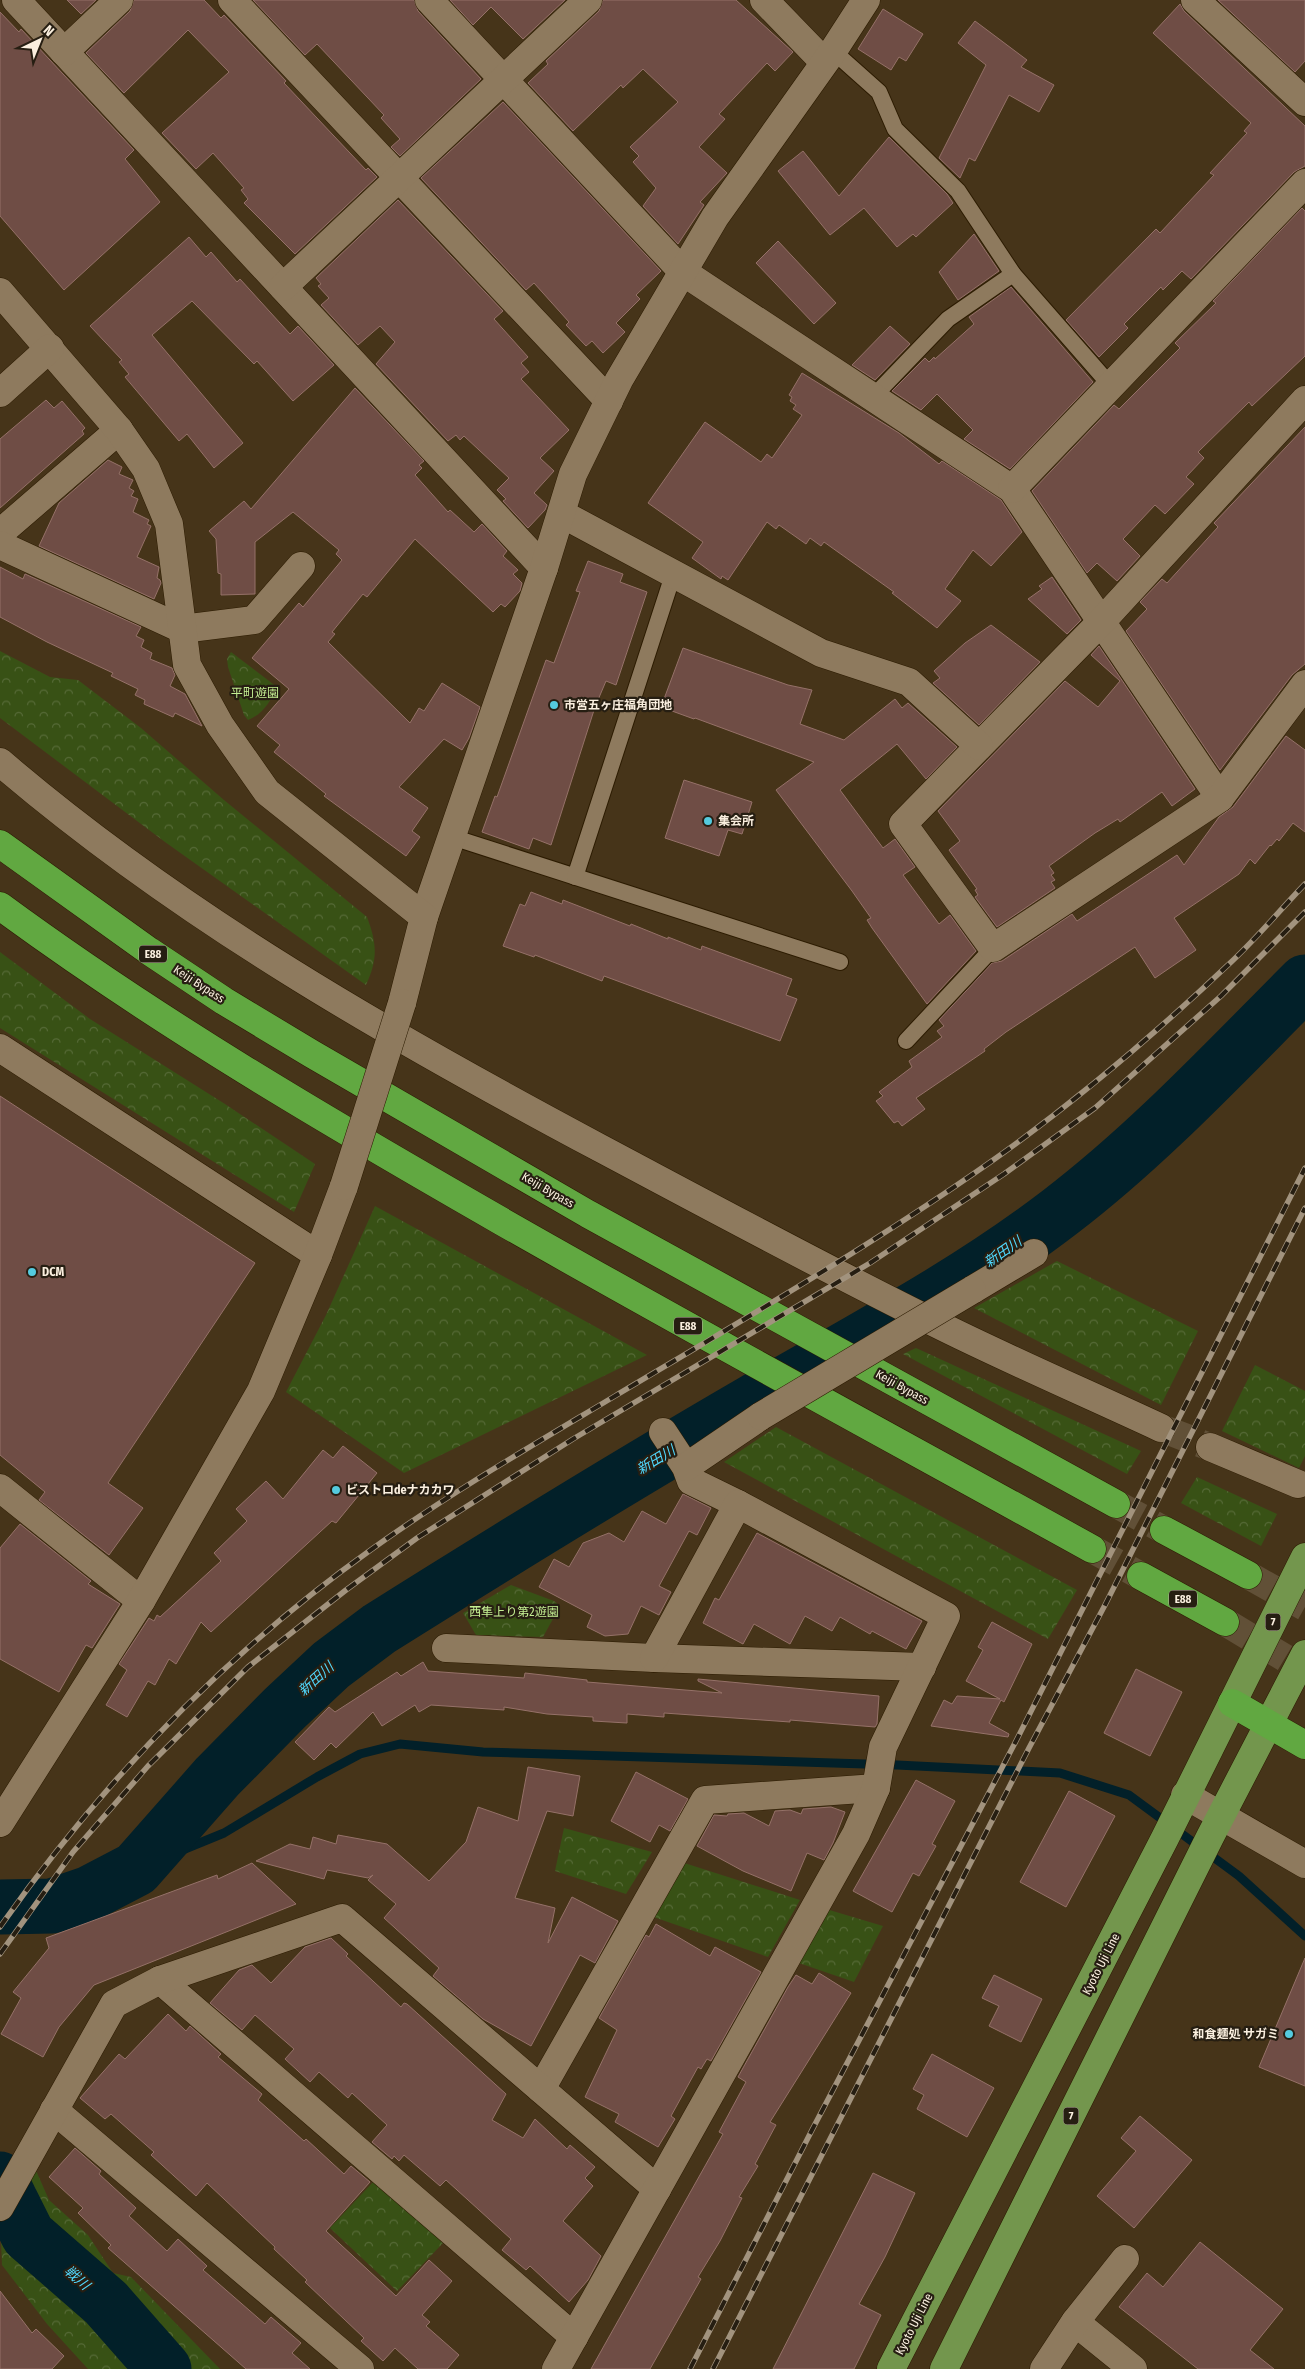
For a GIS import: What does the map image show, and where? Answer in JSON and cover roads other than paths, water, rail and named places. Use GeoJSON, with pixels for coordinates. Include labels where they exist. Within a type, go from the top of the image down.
{"type":"FeatureCollection","features":[{"type":"Feature","properties":{"kind":"highway","name":"Keiji Bypass"},"geometry":{"type":"LineString","coordinates":[[0,844],[149,951],[224,1001],[312,1054],[588,1214],[1116,1504]]}},
{"type":"Feature","properties":{"kind":"highway","name":"E88"},"geometry":{"type":"LineString","coordinates":[[0,906],[146,1008],[279,1091],[418,1174],[1092,1549]]}},
{"type":"Feature","properties":{"kind":"highway"},"geometry":{"type":"LineString","coordinates":[[1164,1530],[1248,1576]]}},
{"type":"Feature","properties":{"kind":"highway","name":"E88"},"geometry":{"type":"LineString","coordinates":[[1141,1576],[1225,1622]]}},
{"type":"Feature","properties":{"kind":"highway"},"geometry":{"type":"LineString","coordinates":[[1232,1703],[1270,1723],[1305,1745]]}},
{"type":"Feature","properties":{"kind":"main road","name":"Kyoto Uji Line"},"geometry":{"type":"LineString","coordinates":[[891,2369],[1165,1838],[1305,1557]]}},
{"type":"Feature","properties":{"kind":"main road","name":"7"},"geometry":{"type":"LineString","coordinates":[[944,2369],[1305,1654]]}},
{"type":"Feature","properties":{"kind":"street"},"geometry":{"type":"LineString","coordinates":[[16,0],[544,568]]}},
{"type":"Feature","properties":{"kind":"street"},"geometry":{"type":"LineString","coordinates":[[64,52],[118,0]]}},
{"type":"Feature","properties":{"kind":"street"},"geometry":{"type":"LineString","coordinates":[[232,0],[609,400]]}},
{"type":"Feature","properties":{"kind":"street"},"geometry":{"type":"LineString","coordinates":[[429,0],[683,272],[1012,489],[1220,798]]}},
{"type":"Feature","properties":{"kind":"street"},"geometry":{"type":"LineString","coordinates":[[283,287],[588,0]]}},
{"type":"Feature","properties":{"kind":"street"},"geometry":{"type":"LineString","coordinates":[[764,0],[828,56]]}},
{"type":"Feature","properties":{"kind":"street"},"geometry":{"type":"LineString","coordinates":[[0,1823],[141,1601],[261,1391],[318,1255],[344,1186],[402,1003],[424,917],[544,568],[562,514],[572,474],[609,400],[715,217],[866,0]]}},
{"type":"Feature","properties":{"kind":"street"},"geometry":{"type":"LineString","coordinates":[[1195,0],[1305,102]]}},
{"type":"Feature","properties":{"kind":"street"},"geometry":{"type":"LineString","coordinates":[[1012,489],[1305,183]]}},
{"type":"Feature","properties":{"kind":"street"},"geometry":{"type":"LineString","coordinates":[[0,292],[119,430],[146,469],[169,524],[187,665],[220,725],[267,792],[424,917]]}},
{"type":"Feature","properties":{"kind":"street"},"geometry":{"type":"LineString","coordinates":[[0,392],[50,348]]}},
{"type":"Feature","properties":{"kind":"street"},"geometry":{"type":"LineString","coordinates":[[1305,400],[1102,621],[903,824],[993,948],[1220,798],[1305,684]]}},
{"type":"Feature","properties":{"kind":"street"},"geometry":{"type":"LineString","coordinates":[[0,533],[119,430]]}},
{"type":"Feature","properties":{"kind":"street"},"geometry":{"type":"LineString","coordinates":[[562,514],[821,653],[909,682],[979,746]]}},
{"type":"Feature","properties":{"kind":"street"},"geometry":{"type":"LineString","coordinates":[[0,545],[182,630],[254,620],[301,566]]}},
{"type":"Feature","properties":{"kind":"street"},"geometry":{"type":"LineString","coordinates":[[0,762],[45,801],[206,919],[372,1022],[532,1111],[812,1261],[938,1325],[1161,1428]]}},
{"type":"Feature","properties":{"kind":"street"},"geometry":{"type":"LineString","coordinates":[[0,1048],[318,1255]]}},
{"type":"Feature","properties":{"kind":"street"},"geometry":{"type":"LineString","coordinates":[[684,1465],[761,1416],[1034,1253]]}},
{"type":"Feature","properties":{"kind":"street"},"geometry":{"type":"LineString","coordinates":[[556,2369],[856,1834],[877,1781],[883,1747],[946,1616],[691,1480],[684,1465],[663,1432]]}},
{"type":"Feature","properties":{"kind":"street"},"geometry":{"type":"LineString","coordinates":[[1210,1447],[1298,1484]]}},
{"type":"Feature","properties":{"kind":"street"},"geometry":{"type":"LineString","coordinates":[[0,1488],[141,1601]]}},
{"type":"Feature","properties":{"kind":"street"},"geometry":{"type":"LineString","coordinates":[[654,1658],[738,1504]]}},
{"type":"Feature","properties":{"kind":"street"},"geometry":{"type":"LineString","coordinates":[[446,1648],[654,1658],[922,1667]]}},
{"type":"Feature","properties":{"kind":"street"},"geometry":{"type":"LineString","coordinates":[[541,2089],[705,1800],[877,1781]]}},
{"type":"Feature","properties":{"kind":"street"},"geometry":{"type":"LineString","coordinates":[[1182,1804],[1216,1827],[1305,1864]]}},
{"type":"Feature","properties":{"kind":"street"},"geometry":{"type":"LineString","coordinates":[[0,2207],[114,2004],[160,1980],[342,1918],[657,2189]]}},
{"type":"Feature","properties":{"kind":"street"},"geometry":{"type":"LineString","coordinates":[[160,1980],[574,2337]]}},
{"type":"Feature","properties":{"kind":"street"},"geometry":{"type":"LineString","coordinates":[[54,2110],[360,2369]]}},
{"type":"Feature","properties":{"kind":"street"},"geometry":{"type":"LineString","coordinates":[[1044,2369],[1075,2322],[1125,2259]]}},
{"type":"Feature","properties":{"kind":"street"},"geometry":{"type":"LineString","coordinates":[[1075,2322],[1133,2369]]}},
{"type":"Feature","properties":{"kind":"lane"},"geometry":{"type":"LineString","coordinates":[[828,56],[878,92],[895,130],[958,191],[1013,274],[1111,386]]}},
{"type":"Feature","properties":{"kind":"lane"},"geometry":{"type":"LineString","coordinates":[[873,397],[948,319],[1013,274]]}},
{"type":"Feature","properties":{"kind":"lane"},"geometry":{"type":"LineString","coordinates":[[575,877],[674,575]]}},
{"type":"Feature","properties":{"kind":"lane"},"geometry":{"type":"LineString","coordinates":[[452,837],[840,962]]}},
{"type":"Feature","properties":{"kind":"lane"},"geometry":{"type":"LineString","coordinates":[[906,1041],[993,948]]}},
{"type":"Feature","properties":{"kind":"waterway","name":"新田川"},"geometry":{"type":"LineString","coordinates":[[0,1907],[52,1906],[90,1893],[136,1869],[217,1777],[285,1708],[331,1665],[379,1629],[519,1542],[707,1429],[949,1288],[1024,1239],[1093,1186],[1156,1130],[1305,982]]}},
{"type":"Feature","properties":{"kind":"waterway"},"geometry":{"type":"LineString","coordinates":[[136,1869],[224,1833],[317,1777],[360,1754],[400,1744],[483,1752],[897,1765],[1060,1773],[1129,1795],[1239,1876],[1305,1936]]}},
{"type":"Feature","properties":{"kind":"waterway","name":"戦川"},"geometry":{"type":"LineString","coordinates":[[0,2179],[28,2235],[106,2303],[164,2369]]}},
{"type":"Feature","properties":{"kind":"tunnel"},"geometry":{"type":"LineString","coordinates":[[1161,1428],[1210,1447]]}},
{"type":"Feature","properties":{"kind":"tunnel"},"geometry":{"type":"LineString","coordinates":[[1116,1504],[1164,1530]]}},
{"type":"Feature","properties":{"kind":"tunnel"},"geometry":{"type":"LineString","coordinates":[[1092,1549],[1141,1576]]}},
{"type":"Feature","properties":{"kind":"tunnel"},"geometry":{"type":"LineString","coordinates":[[1248,1575],[1305,1607]]}},
{"type":"Feature","properties":{"kind":"tunnel"},"geometry":{"type":"LineString","coordinates":[[1225,1622],[1305,1670]]}},
{"type":"Feature","properties":{"kind":"railway"},"geometry":{"type":"LineString","coordinates":[[0,1927],[39,1873],[81,1821],[170,1722],[267,1631],[319,1589],[401,1528],[462,1489],[804,1283],[898,1224],[989,1163],[1052,1117],[1172,1017],[1239,954],[1305,884]]}},
{"type":"Feature","properties":{"kind":"railway"},"geometry":{"type":"LineString","coordinates":[[0,1954],[73,1852],[148,1766],[248,1667],[346,1590],[417,1538],[573,1439],[870,1263],[1004,1174],[1095,1108],[1221,996],[1305,912]]}},
{"type":"Feature","properties":{"kind":"railway"},"geometry":{"type":"LineString","coordinates":[[690,2369],[812,2130],[1016,1741],[1305,1168]]}},
{"type":"Feature","properties":{"kind":"railway"},"geometry":{"type":"LineString","coordinates":[[713,2369],[1029,1748],[1105,1605],[1305,1208]]}},
{"type":"Feature","properties":{"kind":"place","name":"市営五ヶ庄福角団地"},"geometry":{"type":"Point","coordinates":[554,705]}},
{"type":"Feature","properties":{"kind":"place","name":"集会所"},"geometry":{"type":"Point","coordinates":[708,821]}},
{"type":"Feature","properties":{"kind":"place","name":"DCM"},"geometry":{"type":"Point","coordinates":[32,1272]}},
{"type":"Feature","properties":{"kind":"place","name":"ビストロdeナカカワ"},"geometry":{"type":"Point","coordinates":[336,1490]}},
{"type":"Feature","properties":{"kind":"place","name":"和食麺処 サガミ"},"geometry":{"type":"Point","coordinates":[1289,2034]}},
{"type":"Feature","properties":{"kind":"park label","name":"平町遊園"},"geometry":{"type":"Point","coordinates":[255,693]}},
{"type":"Feature","properties":{"kind":"park label","name":"西隼上り第2遊園"},"geometry":{"type":"Point","coordinates":[514,1612]}}]}
